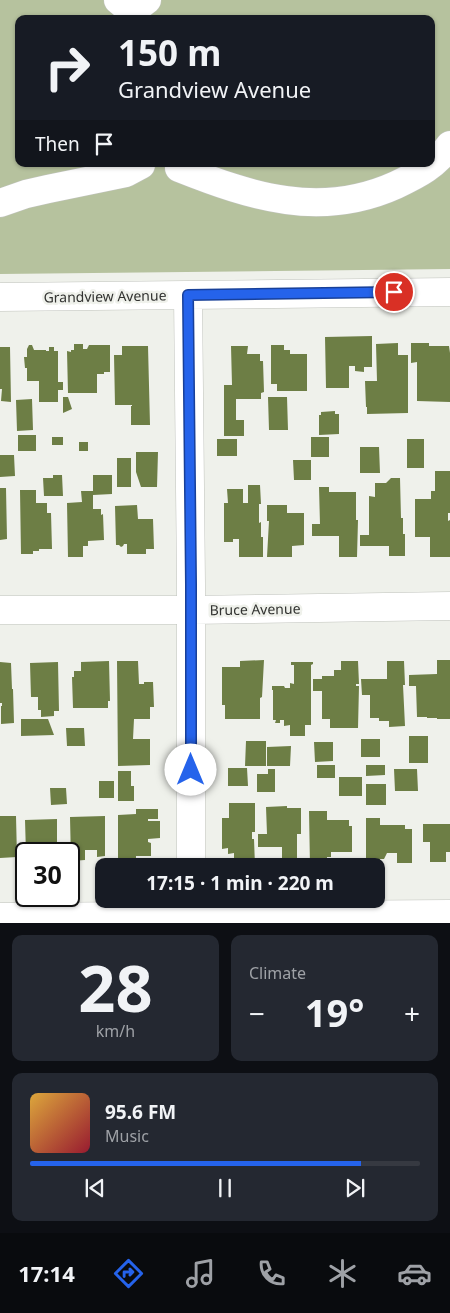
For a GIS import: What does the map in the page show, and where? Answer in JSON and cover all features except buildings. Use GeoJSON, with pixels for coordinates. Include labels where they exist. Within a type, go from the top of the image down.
{"type":"FeatureCollection","features":[{"type":"Feature","properties":{"kind":"street"},"geometry":{"type":"LineString","coordinates":[[440,164],[450,145]]}},
{"type":"Feature","properties":{"kind":"street"},"geometry":{"type":"LineString","coordinates":[[0,203],[26,194],[126,173],[136,167]]}},
{"type":"Feature","properties":{"kind":"street"},"geometry":{"type":"LineString","coordinates":[[142,167],[155,176],[163,177],[172,174],[179,167]]}},
{"type":"Feature","properties":{"kind":"street"},"geometry":{"type":"LineString","coordinates":[[182,167],[220,184],[251,193],[291,201],[314,203],[347,200],[372,194],[434,167]]}},
{"type":"Feature","properties":{"kind":"street","name":"Grandview Avenue"},"geometry":{"type":"LineString","coordinates":[[0,298],[450,292]]}},
{"type":"Feature","properties":{"kind":"street"},"geometry":{"type":"LineString","coordinates":[[188,295],[191,858]]}},
{"type":"Feature","properties":{"kind":"street","name":"Bruce Avenue"},"geometry":{"type":"LineString","coordinates":[[0,610],[191,610],[450,606]]}},
{"type":"Feature","properties":{"kind":"street"},"geometry":{"type":"LineString","coordinates":[[0,917],[191,912],[450,914]]}},
{"type":"Feature","properties":{"kind":"green space"},"geometry":{"type":"Polygon","coordinates":[[[0,0],[450,0],[450,269],[0,274],[0,0]]]}},
{"type":"Feature","properties":{"kind":"route"},"geometry":{"type":"LineString","coordinates":[[191,770],[188,295],[394,292]]}}]}
